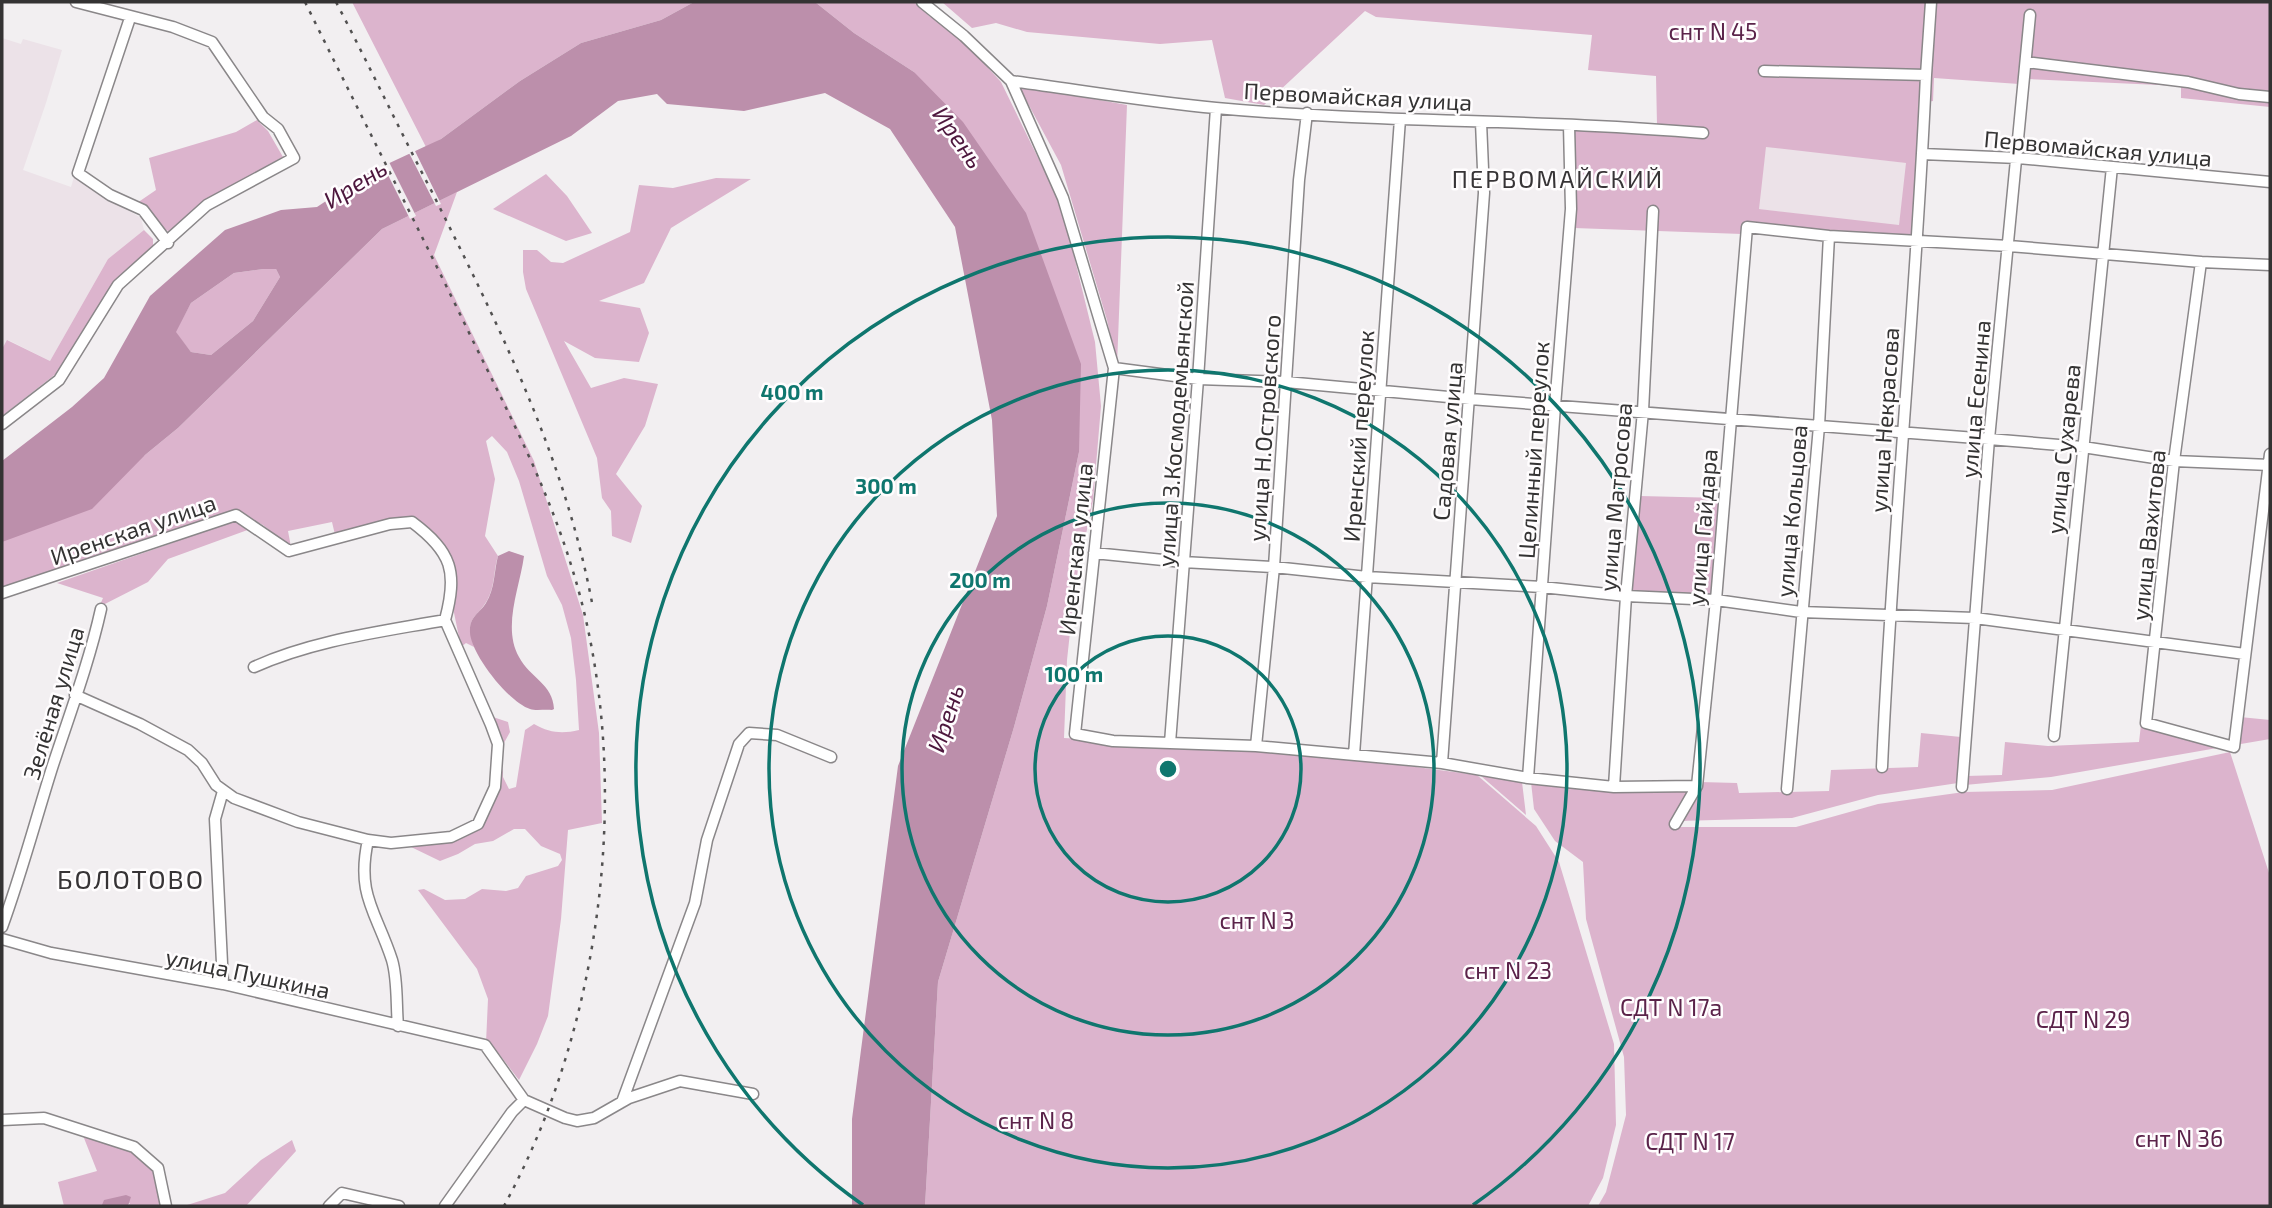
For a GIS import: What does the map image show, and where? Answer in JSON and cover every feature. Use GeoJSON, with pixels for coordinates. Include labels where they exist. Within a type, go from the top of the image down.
{"type":"FeatureCollection","features":[{"type":"Feature","properties":{"kind":"street"},"geometry":{"type":"LineString","coordinates":[[2,424],[59,380],[118,285],[168,243],[207,205],[294,158],[278,129],[262,117],[212,42],[173,27],[76,2]]}},
{"type":"Feature","properties":{"kind":"street"},"geometry":{"type":"LineString","coordinates":[[922,2],[964,36],[1011,81],[1063,198],[1114,368],[1198,379],[1286,382],[1555,406],[1902,431],[2083,447],[2174,461],[2269,465]]}},
{"type":"Feature","properties":{"kind":"street","name":"улица Некрасова"},"geometry":{"type":"LineString","coordinates":[[1881,767],[1931,2]]}},
{"type":"Feature","properties":{"kind":"street","name":"улица Есенина"},"geometry":{"type":"LineString","coordinates":[[1962,787],[1989,439],[2030,15]]}},
{"type":"Feature","properties":{"kind":"street"},"geometry":{"type":"LineString","coordinates":[[130,18],[78,173],[110,195],[143,210],[168,243]]}},
{"type":"Feature","properties":{"kind":"street"},"geometry":{"type":"LineString","coordinates":[[2026,62],[2188,82],[2239,94],[2270,97]]}},
{"type":"Feature","properties":{"kind":"street"},"geometry":{"type":"LineString","coordinates":[[1764,71],[1926,75]]}},
{"type":"Feature","properties":{"kind":"street","name":"Первомайская улица"},"geometry":{"type":"LineString","coordinates":[[1011,81],[1216,108],[1400,119],[1611,125],[1703,133]]}},
{"type":"Feature","properties":{"kind":"street","name":"улица З.Космодемьянской"},"geometry":{"type":"LineString","coordinates":[[1170,743],[1216,108]]}},
{"type":"Feature","properties":{"kind":"street","name":"улица Н.Островского"},"geometry":{"type":"LineString","coordinates":[[1256,746],[1274,567],[1299,180],[1307,113]]}},
{"type":"Feature","properties":{"kind":"street","name":"Иренский переулок"},"geometry":{"type":"LineString","coordinates":[[1354,755],[1400,119]]}},
{"type":"Feature","properties":{"kind":"street","name":"Садовая улица"},"geometry":{"type":"LineString","coordinates":[[1442,763],[1484,193],[1481,122]]}},
{"type":"Feature","properties":{"kind":"street","name":"Целинный переулок"},"geometry":{"type":"LineString","coordinates":[[1528,778],[1572,209],[1569,125]]}},
{"type":"Feature","properties":{"kind":"street","name":"Первомайская улица"},"geometry":{"type":"LineString","coordinates":[[1922,154],[2018,158],[2270,183]]}},
{"type":"Feature","properties":{"kind":"street","name":"улица Сухарева"},"geometry":{"type":"LineString","coordinates":[[2054,736],[2112,167]]}},
{"type":"Feature","properties":{"kind":"street","name":"улица Матросова"},"geometry":{"type":"LineString","coordinates":[[1614,786],[1626,596],[1643,411],[1653,211]]}},
{"type":"Feature","properties":{"kind":"street","name":"улица Гайдара"},"geometry":{"type":"LineString","coordinates":[[1675,824],[1697,786],[1716,600],[1747,227],[1829,236]]}},
{"type":"Feature","properties":{"kind":"street"},"geometry":{"type":"LineString","coordinates":[[1829,236],[2270,265]]}},
{"type":"Feature","properties":{"kind":"street","name":"улица Кольцова"},"geometry":{"type":"LineString","coordinates":[[1787,789],[1819,426],[1829,236]]}},
{"type":"Feature","properties":{"kind":"street","name":"улица Вахитова"},"geometry":{"type":"LineString","coordinates":[[2201,262],[2174,461],[2146,723],[2234,747],[2245,654]]}},
{"type":"Feature","properties":{"kind":"street","name":"Иренская улица"},"geometry":{"type":"LineString","coordinates":[[1114,368],[1075,734],[1113,741],[1170,743]]}},
{"type":"Feature","properties":{"kind":"street"},"geometry":{"type":"LineString","coordinates":[[1094,553],[1367,577],[1716,600],[1801,612],[1975,618],[2245,654],[2270,454]]}},
{"type":"Feature","properties":{"kind":"street","name":"Иренская улица"},"geometry":{"type":"LineString","coordinates":[[2,593],[236,515],[289,551],[390,524],[412,522],[430,536],[448,559],[452,576],[445,620]]}},
{"type":"Feature","properties":{"kind":"street","name":"Зелёная улица"},"geometry":{"type":"LineString","coordinates":[[2,928],[18,884],[101,609]]}},
{"type":"Feature","properties":{"kind":"street"},"geometry":{"type":"LineString","coordinates":[[75,695],[140,724],[188,750],[202,763],[216,785],[234,798],[298,822],[391,843],[451,837],[478,824],[495,787],[498,744],[445,620],[315,645],[254,667]]}},
{"type":"Feature","properties":{"kind":"street"},"geometry":{"type":"LineString","coordinates":[[622,1102],[695,903],[707,840],[739,744],[749,733],[777,735],[831,757]]}},
{"type":"Feature","properties":{"kind":"street"},"geometry":{"type":"LineString","coordinates":[[1170,743],[1256,746],[1442,763],[1528,778],[1614,786],[1697,786]]}},
{"type":"Feature","properties":{"kind":"street"},"geometry":{"type":"LineString","coordinates":[[223,791],[215,819],[223,984]]}},
{"type":"Feature","properties":{"kind":"street"},"geometry":{"type":"LineString","coordinates":[[368,839],[363,863],[365,891],[393,963],[398,1026]]}},
{"type":"Feature","properties":{"kind":"street","name":"улица Пушкина"},"geometry":{"type":"LineString","coordinates":[[2,939],[51,953],[223,984],[485,1045],[524,1100]]}},
{"type":"Feature","properties":{"kind":"street"},"geometry":{"type":"LineString","coordinates":[[445,1206],[512,1112],[524,1100],[565,1118],[585,1121],[622,1102],[680,1081],[753,1094]]}},
{"type":"Feature","properties":{"kind":"street"},"geometry":{"type":"LineString","coordinates":[[2,1120],[44,1118],[134,1147],[158,1168],[166,1206]]}},
{"type":"Feature","properties":{"kind":"street"},"geometry":{"type":"LineString","coordinates":[[329,1206],[342,1192],[398,1206]]}},
{"type":"Feature","properties":{"kind":"shaded area"},"geometry":{"type":"Polygon","coordinates":[[[2,38],[21,44],[23,39],[62,50],[23,170],[71,187],[74,177],[141,218],[144,230],[108,259],[50,361],[8,340],[2,349],[2,38]]]}},
{"type":"Feature","properties":{"kind":"shaded area"},"geometry":{"type":"Polygon","coordinates":[[[1766,146],[1907,163],[1899,226],[1758,209],[1766,146]]]}},
{"type":"Feature","properties":{"kind":"green space"},"geometry":{"type":"Polygon","coordinates":[[[352,2],[694,2],[661,20],[581,43],[520,81],[426,147],[352,2]]]}},
{"type":"Feature","properties":{"kind":"green space"},"geometry":{"type":"Polygon","coordinates":[[[815,2],[914,2],[929,16],[955,32],[1001,82],[1062,207],[1095,342],[1101,406],[1093,501],[1075,586],[1067,660],[1064,738],[1257,749],[1477,775],[1536,826],[1559,862],[1614,1044],[1616,1125],[1603,1178],[1588,1206],[925,1206],[938,982],[1047,606],[1079,452],[914,72],[854,33],[815,2]]]}},
{"type":"Feature","properties":{"kind":"green space","name":"снт N 45"},"geometry":{"type":"Polygon","coordinates":[[[942,2],[2270,2],[2270,107],[2181,98],[2181,86],[2028,79],[2019,84],[1934,78],[1933,101],[1927,102],[1917,240],[1744,223],[1742,234],[1574,228],[1571,128],[1704,130],[1657,125],[1656,76],[1588,70],[1592,35],[1376,17],[1365,11],[1264,105],[1225,98],[1212,40],[1160,44],[1027,32],[996,23],[972,28],[942,2]],[[1766,147],[1759,209],[1899,225],[1906,163],[1766,147]]]}},
{"type":"Feature","properties":{"kind":"green space"},"geometry":{"type":"Polygon","coordinates":[[[1018,85],[1127,105],[1117,366],[1107,320],[1061,165],[1018,85]]]}},
{"type":"Feature","properties":{"kind":"green space"},"geometry":{"type":"Polygon","coordinates":[[[257,120],[268,131],[283,157],[208,199],[170,232],[137,203],[156,190],[149,158],[236,132],[257,120]]]}},
{"type":"Feature","properties":{"kind":"green space"},"geometry":{"type":"Polygon","coordinates":[[[546,174],[567,196],[592,233],[566,241],[493,209],[546,174]]]}},
{"type":"Feature","properties":{"kind":"green space"},"geometry":{"type":"Polygon","coordinates":[[[716,178],[751,179],[671,228],[644,283],[599,301],[640,308],[649,333],[639,362],[595,358],[564,341],[591,388],[624,378],[658,384],[645,426],[616,474],[642,506],[631,543],[612,536],[611,511],[602,498],[597,458],[526,289],[523,250],[537,250],[551,262],[563,263],[630,232],[639,185],[673,188],[716,178]]]}},
{"type":"Feature","properties":{"kind":"green space"},"geometry":{"type":"Polygon","coordinates":[[[457,192],[434,255],[534,461],[583,615],[599,733],[602,823],[568,830],[561,919],[548,1016],[519,1080],[499,1054],[486,1043],[488,999],[477,969],[418,890],[424,889],[445,900],[465,899],[482,889],[506,891],[518,888],[526,876],[558,866],[562,860],[560,854],[541,846],[525,829],[514,829],[493,841],[475,844],[440,861],[409,846],[479,828],[496,795],[503,768],[503,777],[509,789],[516,787],[525,730],[534,724],[556,732],[579,730],[571,638],[562,605],[547,576],[519,481],[507,452],[492,436],[486,441],[495,479],[485,536],[498,556],[490,594],[474,617],[470,628],[474,647],[466,643],[461,647],[452,603],[454,576],[412,519],[336,539],[332,522],[288,531],[291,547],[263,525],[237,511],[2,592],[2,542],[145,455],[178,428],[382,229],[457,192]]]}},
{"type":"Feature","properties":{"kind":"green space"},"geometry":{"type":"Polygon","coordinates":[[[144,230],[153,239],[153,248],[115,281],[57,373],[2,416],[2,349],[7,340],[50,361],[108,259],[144,230]]]}},
{"type":"Feature","properties":{"kind":"green space"},"geometry":{"type":"Polygon","coordinates":[[[276,269],[280,277],[253,321],[211,355],[191,352],[175,332],[191,303],[234,273],[276,269]]]}},
{"type":"Feature","properties":{"kind":"green space"},"geometry":{"type":"Polygon","coordinates":[[[1640,496],[1721,498],[1713,596],[1630,593],[1640,496]]]}},
{"type":"Feature","properties":{"kind":"green space"},"geometry":{"type":"Polygon","coordinates":[[[236,518],[253,528],[168,559],[148,582],[99,607],[103,598],[57,583],[172,543],[236,518]]]}},
{"type":"Feature","properties":{"kind":"green space"},"geometry":{"type":"Polygon","coordinates":[[[493,717],[508,722],[510,732],[504,743],[493,717]]]}},
{"type":"Feature","properties":{"kind":"green space"},"geometry":{"type":"Polygon","coordinates":[[[2240,717],[2270,720],[2270,739],[2235,745],[2240,717]]]}},
{"type":"Feature","properties":{"kind":"green space"},"geometry":{"type":"Polygon","coordinates":[[[2141,725],[2223,747],[2051,777],[1965,785],[1966,776],[2002,775],[2005,742],[2048,746],[2139,742],[2141,725]]]}},
{"type":"Feature","properties":{"kind":"green space"},"geometry":{"type":"Polygon","coordinates":[[[1921,733],[1961,737],[1958,783],[1878,795],[1792,818],[1678,821],[1700,782],[1737,783],[1739,793],[1829,791],[1831,770],[1918,767],[1921,733]]]}},
{"type":"Feature","properties":{"kind":"green space"},"geometry":{"type":"Polygon","coordinates":[[[2230,752],[2270,876],[2270,1206],[1598,1206],[1606,1192],[1626,1115],[1624,1057],[1586,919],[1583,862],[1555,841],[1534,809],[1531,782],[1615,790],[1690,791],[1678,827],[1796,827],[1878,804],[1964,792],[2052,790],[2230,752]]]}},
{"type":"Feature","properties":{"kind":"green space"},"geometry":{"type":"Polygon","coordinates":[[[1481,776],[1522,782],[1526,815],[1481,776]]]}},
{"type":"Feature","properties":{"kind":"green space"},"geometry":{"type":"Polygon","coordinates":[[[82,1133],[129,1151],[153,1170],[161,1206],[128,1206],[130,1203],[64,1206],[58,1182],[97,1171],[82,1133]]]}},
{"type":"Feature","properties":{"kind":"green space"},"geometry":{"type":"Polygon","coordinates":[[[292,1140],[296,1151],[246,1206],[184,1206],[225,1193],[261,1160],[292,1140]]]}},
{"type":"Feature","properties":{"kind":"water","name":"Ирень"},"geometry":{"type":"Polygon","coordinates":[[[694,2],[815,2],[854,33],[914,72],[963,122],[1026,213],[1081,364],[1079,452],[1047,606],[938,982],[925,1206],[852,1206],[852,1119],[898,766],[997,516],[992,420],[955,227],[890,129],[825,93],[744,111],[667,104],[657,94],[618,101],[571,136],[382,229],[92,509],[2,542],[2,461],[72,407],[104,378],[150,296],[225,230],[281,210],[317,207],[368,173],[441,139],[520,81],[581,43],[661,20],[694,2]],[[276,269],[234,273],[191,303],[176,332],[191,352],[211,355],[253,321],[280,277],[276,269]]]}},
{"type":"Feature","properties":{"kind":"water"},"geometry":{"type":"Polygon","coordinates":[[[509,551],[524,556],[512,620],[514,645],[524,664],[550,693],[553,700],[552,710],[530,709],[511,697],[491,675],[471,639],[472,621],[489,598],[498,556],[509,551]]]}},
{"type":"Feature","properties":{"kind":"water"},"geometry":{"type":"Polygon","coordinates":[[[126,1195],[131,1197],[128,1206],[102,1205],[104,1200],[126,1195]]]}},
{"type":"Feature","properties":{"kind":"pier"},"geometry":{"type":"Polygon","coordinates":[[[414,149],[441,204],[436,206],[408,151],[414,149]]]}},
{"type":"Feature","properties":{"kind":"pier"},"geometry":{"type":"Polygon","coordinates":[[[388,160],[416,216],[410,219],[382,163],[388,160]]]}},
{"type":"Feature","properties":{"kind":"railway"},"geometry":{"type":"LineString","coordinates":[[305,2],[527,453],[552,510],[572,568],[591,646],[602,727],[605,810],[600,893],[587,976],[566,1057],[539,1134],[504,1206]]}},
{"type":"Feature","properties":{"kind":"railway"},"geometry":{"type":"LineString","coordinates":[[336,2],[457,242],[528,395],[566,499],[593,608]]}},
{"type":"Feature","properties":{"kind":"district","name":"ПЕРВОМАЙСКИЙ"},"geometry":{"type":"Point","coordinates":[1558,178]}},
{"type":"Feature","properties":{"kind":"district","name":"БОЛОТОВО"},"geometry":{"type":"Point","coordinates":[131,878]}},
{"type":"Feature","properties":{"kind":"park label","name":"снт N 3"},"geometry":{"type":"Point","coordinates":[1257,920]}},
{"type":"Feature","properties":{"kind":"park label","name":"снт N 23"},"geometry":{"type":"Point","coordinates":[1508,970]}},
{"type":"Feature","properties":{"kind":"park label","name":"СДТ N 17а"},"geometry":{"type":"Point","coordinates":[1671,1007]}},
{"type":"Feature","properties":{"kind":"park label","name":"СДТ N 29"},"geometry":{"type":"Point","coordinates":[2083,1019]}},
{"type":"Feature","properties":{"kind":"park label","name":"снт N 8"},"geometry":{"type":"Point","coordinates":[1036,1120]}},
{"type":"Feature","properties":{"kind":"park label","name":"снт N 36"},"geometry":{"type":"Point","coordinates":[2179,1138]}},
{"type":"Feature","properties":{"kind":"park label","name":"СДТ N 17"},"geometry":{"type":"Point","coordinates":[1690,1141]}}]}
